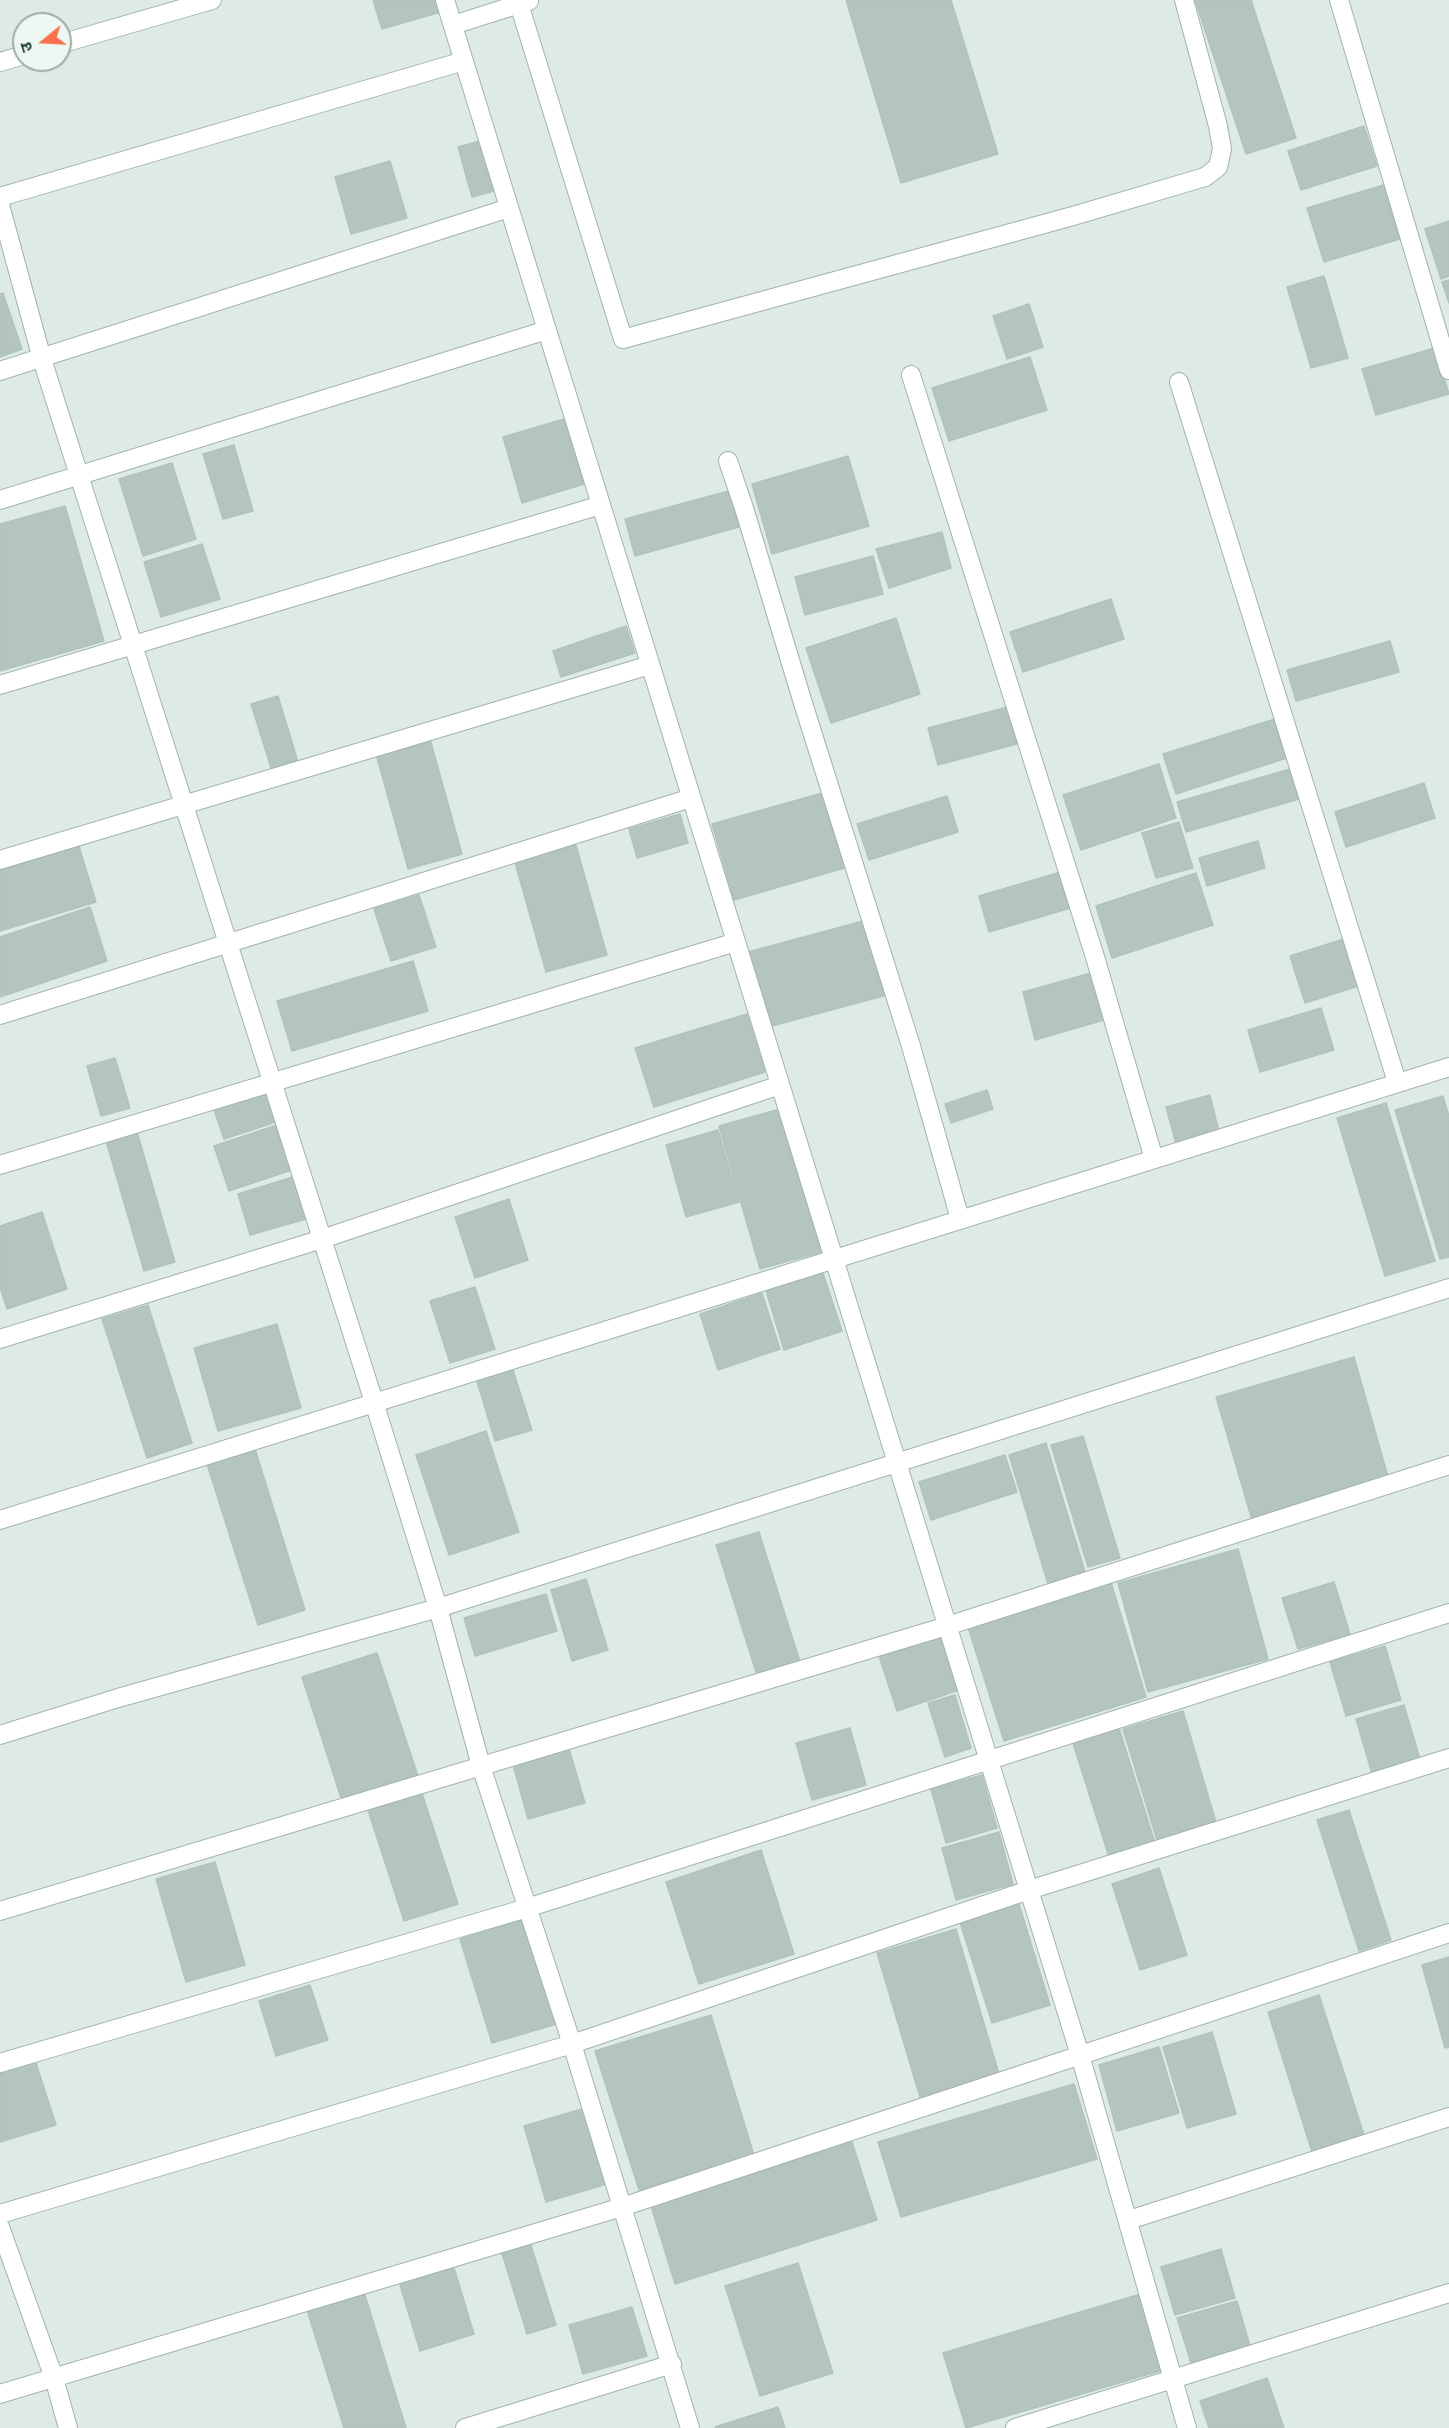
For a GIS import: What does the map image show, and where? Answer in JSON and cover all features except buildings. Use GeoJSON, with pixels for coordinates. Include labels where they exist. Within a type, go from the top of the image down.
{"type":"FeatureCollection","features":[{"type":"Feature","properties":{"kind":"street"},"geometry":{"type":"LineString","coordinates":[[72,41],[212,0]]}},
{"type":"Feature","properties":{"kind":"street"},"geometry":{"type":"LineString","coordinates":[[445,0],[1080,2055],[1187,2428]]}},
{"type":"Feature","properties":{"kind":"street"},"geometry":{"type":"LineString","coordinates":[[453,25],[525,2],[623,339],[1073,216],[1205,177],[1218,167],[1222,149],[1218,126],[1184,0]]}},
{"type":"Feature","properties":{"kind":"street"},"geometry":{"type":"LineString","coordinates":[[1339,0],[1449,370]]}},
{"type":"Feature","properties":{"kind":"street"},"geometry":{"type":"LineString","coordinates":[[0,197],[464,61]]}},
{"type":"Feature","properties":{"kind":"street"},"geometry":{"type":"LineString","coordinates":[[0,205],[42,359],[374,1402],[438,1608],[481,1766],[572,2044],[690,2428]]}},
{"type":"Feature","properties":{"kind":"street"},"geometry":{"type":"LineString","coordinates":[[0,371],[509,208]]}},
{"type":"Feature","properties":{"kind":"street"},"geometry":{"type":"LineString","coordinates":[[0,500],[547,330]]}},
{"type":"Feature","properties":{"kind":"street"},"geometry":{"type":"LineString","coordinates":[[911,375],[1095,957],[1154,1159]]}},
{"type":"Feature","properties":{"kind":"street"},"geometry":{"type":"LineString","coordinates":[[1179,382],[1398,1082]]}},
{"type":"Feature","properties":{"kind":"street"},"geometry":{"type":"LineString","coordinates":[[728,461],[912,1046],[960,1219]]}},
{"type":"Feature","properties":{"kind":"street"},"geometry":{"type":"LineString","coordinates":[[0,685],[601,505]]}},
{"type":"Feature","properties":{"kind":"street"},"geometry":{"type":"LineString","coordinates":[[0,860],[650,665]]}},
{"type":"Feature","properties":{"kind":"street"},"geometry":{"type":"LineString","coordinates":[[0,1015],[691,798]]}},
{"type":"Feature","properties":{"kind":"street"},"geometry":{"type":"LineString","coordinates":[[0,1165],[736,942]]}},
{"type":"Feature","properties":{"kind":"street"},"geometry":{"type":"LineString","coordinates":[[0,1520],[1449,1067]]}},
{"type":"Feature","properties":{"kind":"street"},"geometry":{"type":"LineString","coordinates":[[0,1339],[322,1239],[780,1085]]}},
{"type":"Feature","properties":{"kind":"street"},"geometry":{"type":"LineString","coordinates":[[0,1735],[118,1698],[438,1608],[1449,1288]]}},
{"type":"Feature","properties":{"kind":"street"},"geometry":{"type":"LineString","coordinates":[[0,1911],[947,1626],[1449,1465]]}},
{"type":"Feature","properties":{"kind":"street"},"geometry":{"type":"LineString","coordinates":[[0,2063],[527,1908],[1449,1613]]}},
{"type":"Feature","properties":{"kind":"street"},"geometry":{"type":"LineString","coordinates":[[0,2214],[572,2044],[1029,1890],[1449,1758]]}},
{"type":"Feature","properties":{"kind":"street"},"geometry":{"type":"LineString","coordinates":[[0,2394],[622,2207],[1449,1933]]}},
{"type":"Feature","properties":{"kind":"street"},"geometry":{"type":"LineString","coordinates":[[1129,2220],[1449,2117]]}},
{"type":"Feature","properties":{"kind":"street"},"geometry":{"type":"LineString","coordinates":[[0,2227],[54,2378],[68,2428]]}},
{"type":"Feature","properties":{"kind":"street"},"geometry":{"type":"LineString","coordinates":[[1015,2428],[1449,2293]]}},
{"type":"Feature","properties":{"kind":"street"},"geometry":{"type":"LineString","coordinates":[[465,2428],[672,2364]]}}]}
